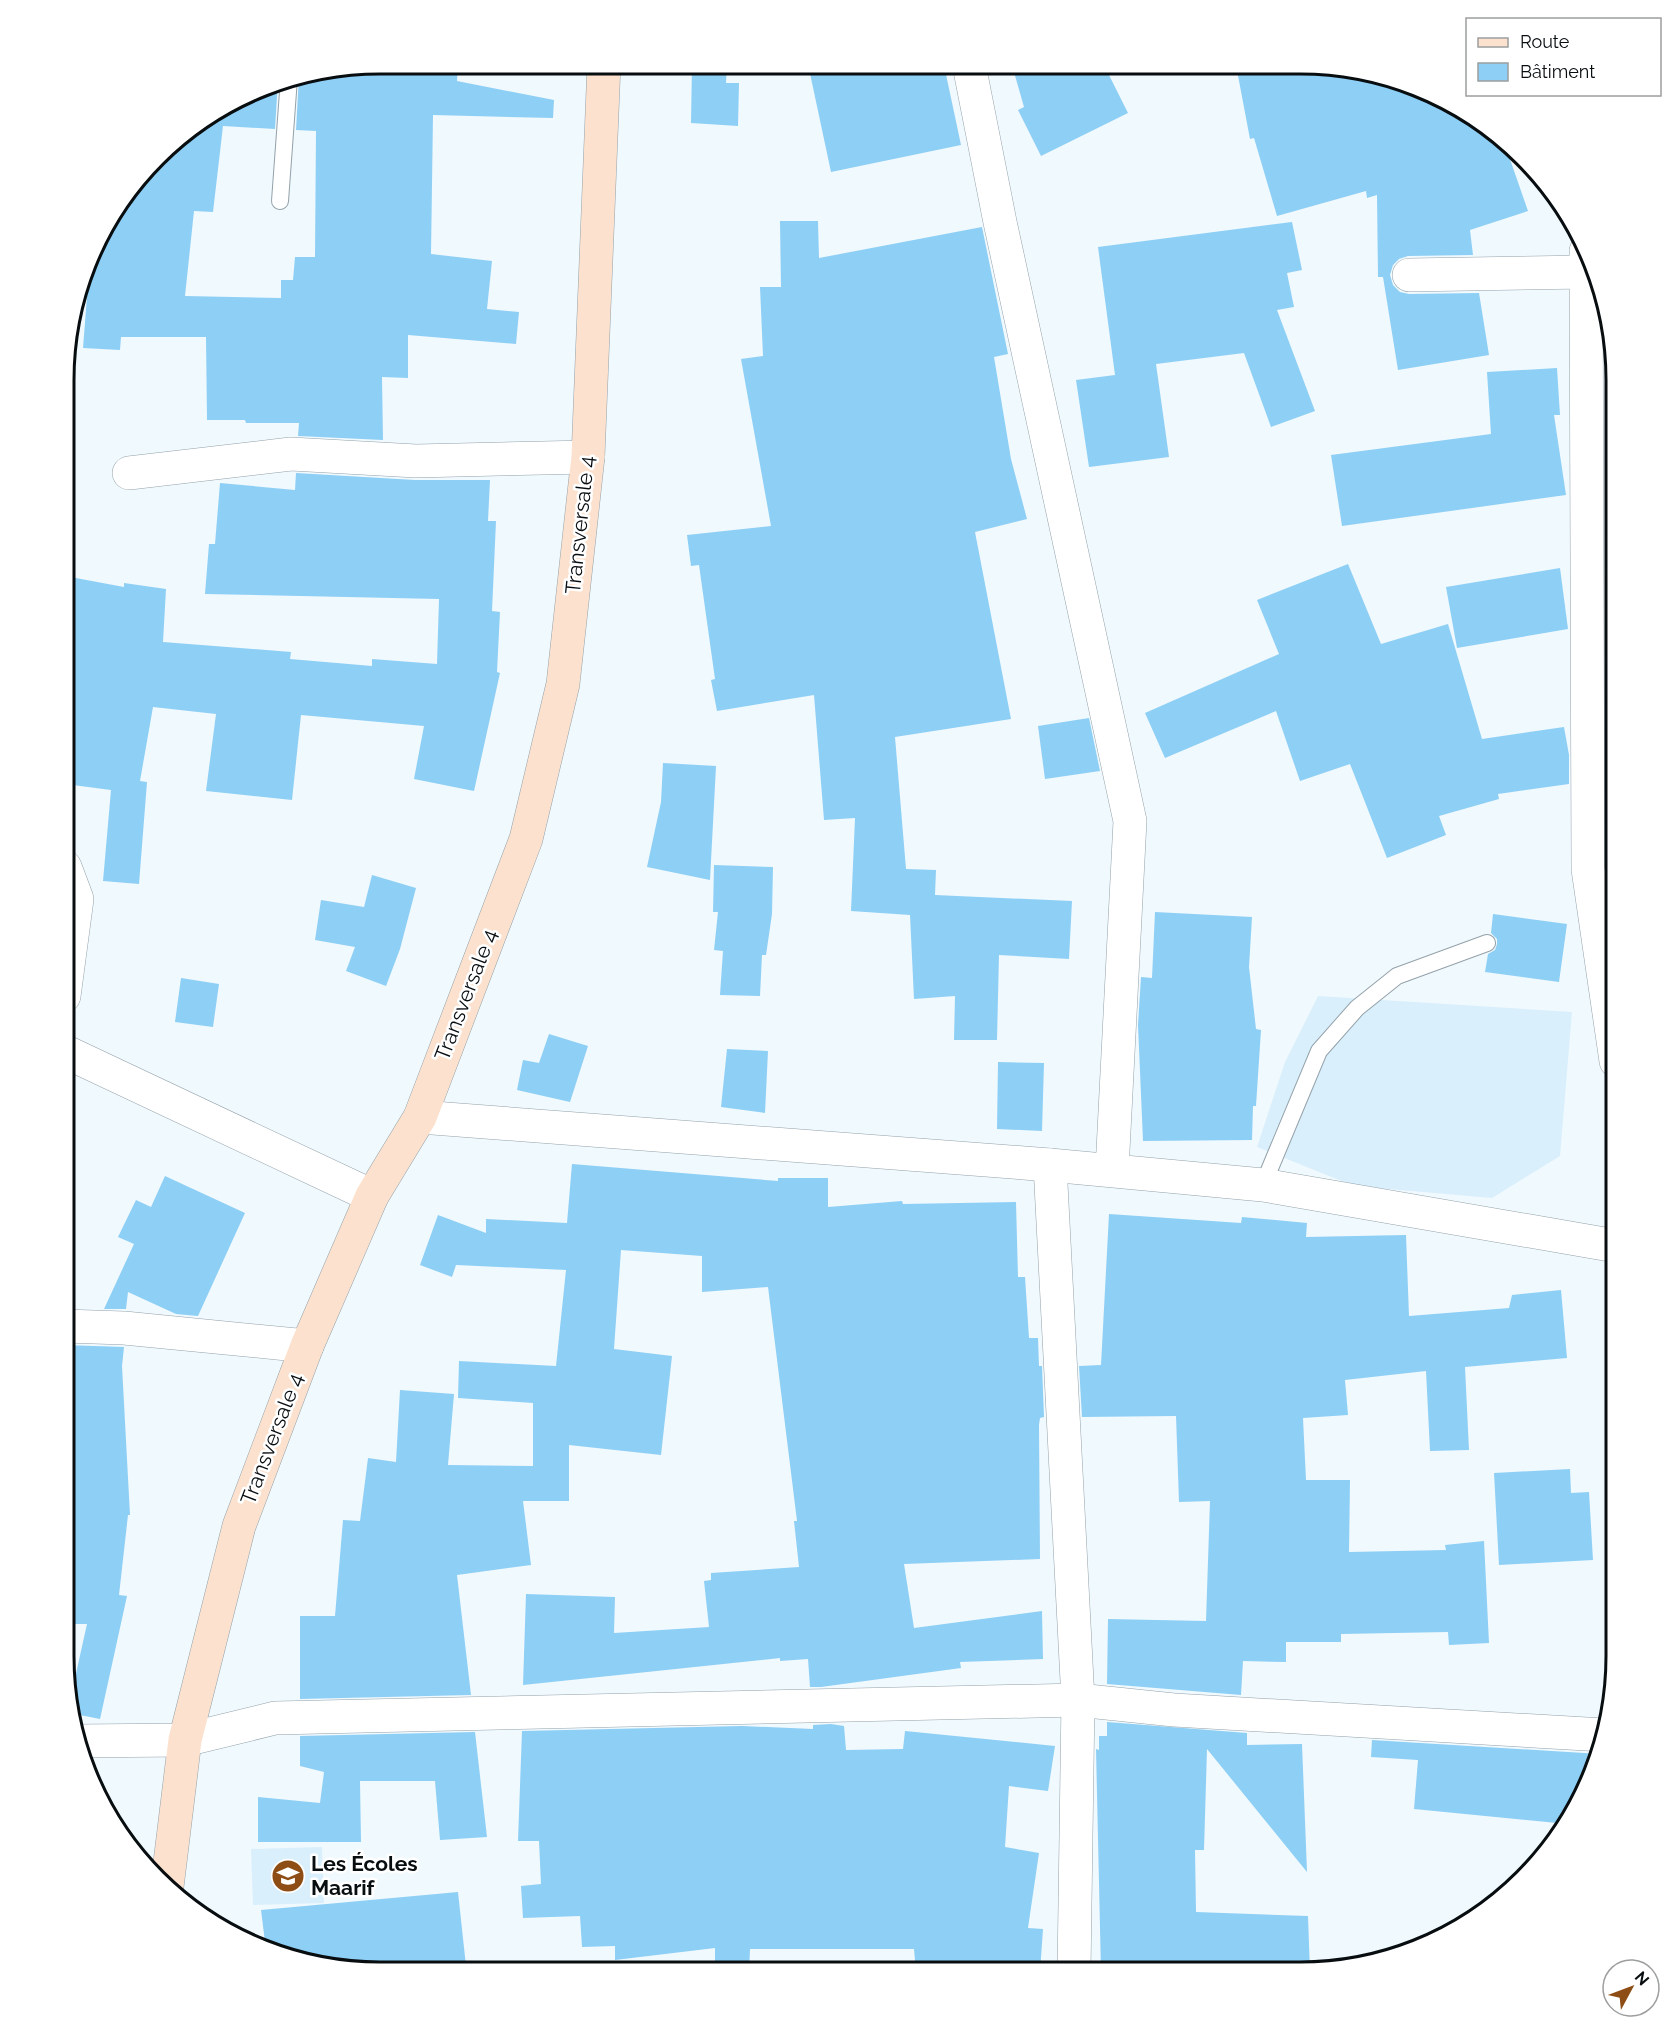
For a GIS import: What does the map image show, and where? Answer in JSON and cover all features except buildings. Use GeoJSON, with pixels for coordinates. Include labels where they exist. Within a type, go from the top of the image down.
{"type":"FeatureCollection","features":[{"type":"Feature","properties":{"kind":"main road","name":"Transversale 4"},"geometry":{"type":"LineString","coordinates":[[168,1877],[185,1740],[239,1526],[307,1346],[372,1196],[420,1117],[525,839],[563,684],[588,457],[604,74]]}},
{"type":"Feature","properties":{"kind":"street"},"geometry":{"type":"LineString","coordinates":[[971,74],[1130,821],[1112,1170]]}},
{"type":"Feature","properties":{"kind":"street"},"geometry":{"type":"LineString","coordinates":[[1409,275],[1581,261]]}},
{"type":"Feature","properties":{"kind":"street"},"geometry":{"type":"LineString","coordinates":[[1586,273],[1588,869],[1606,992]]}},
{"type":"Feature","properties":{"kind":"street"},"geometry":{"type":"LineString","coordinates":[[129,473],[291,454],[416,461],[588,457]]}},
{"type":"Feature","properties":{"kind":"street"},"geometry":{"type":"LineString","coordinates":[[74,893],[76,899],[74,915]]}},
{"type":"Feature","properties":{"kind":"street"},"geometry":{"type":"LineString","coordinates":[[74,1056],[372,1196]]}},
{"type":"Feature","properties":{"kind":"street"},"geometry":{"type":"LineString","coordinates":[[420,1117],[1112,1170],[1263,1185],[1606,1244]]}},
{"type":"Feature","properties":{"kind":"street"},"geometry":{"type":"LineString","coordinates":[[1050,1165],[1078,1700],[1074,1962]]}},
{"type":"Feature","properties":{"kind":"street"},"geometry":{"type":"LineString","coordinates":[[74,1326],[124,1328],[307,1346]]}},
{"type":"Feature","properties":{"kind":"street"},"geometry":{"type":"LineString","coordinates":[[86,1741],[185,1740],[275,1718],[1078,1700],[1174,1710],[1595,1734]]}},
{"type":"Feature","properties":{"kind":"lane"},"geometry":{"type":"LineString","coordinates":[[280,201],[288,88]]}},
{"type":"Feature","properties":{"kind":"lane"},"geometry":{"type":"LineString","coordinates":[[1263,1185],[1319,1051],[1357,1008],[1397,976],[1487,943]]}},
{"type":"Feature","properties":{"kind":"shaded area"},"geometry":{"type":"Polygon","coordinates":[[[1318,996],[1572,1012],[1560,1156],[1492,1198],[1354,1186],[1257,1147],[1285,1062],[1318,996]]]}},
{"type":"Feature","properties":{"kind":"shaded area","name":"Les Écoles Maarif"},"geometry":{"type":"Polygon","coordinates":[[[322,1847],[324,1903],[253,1905],[251,1849],[322,1847]]]}},
{"type":"Feature","properties":{"kind":"place","name":"Les Écoles Maarif"},"geometry":{"type":"Point","coordinates":[288,1876]}}]}
